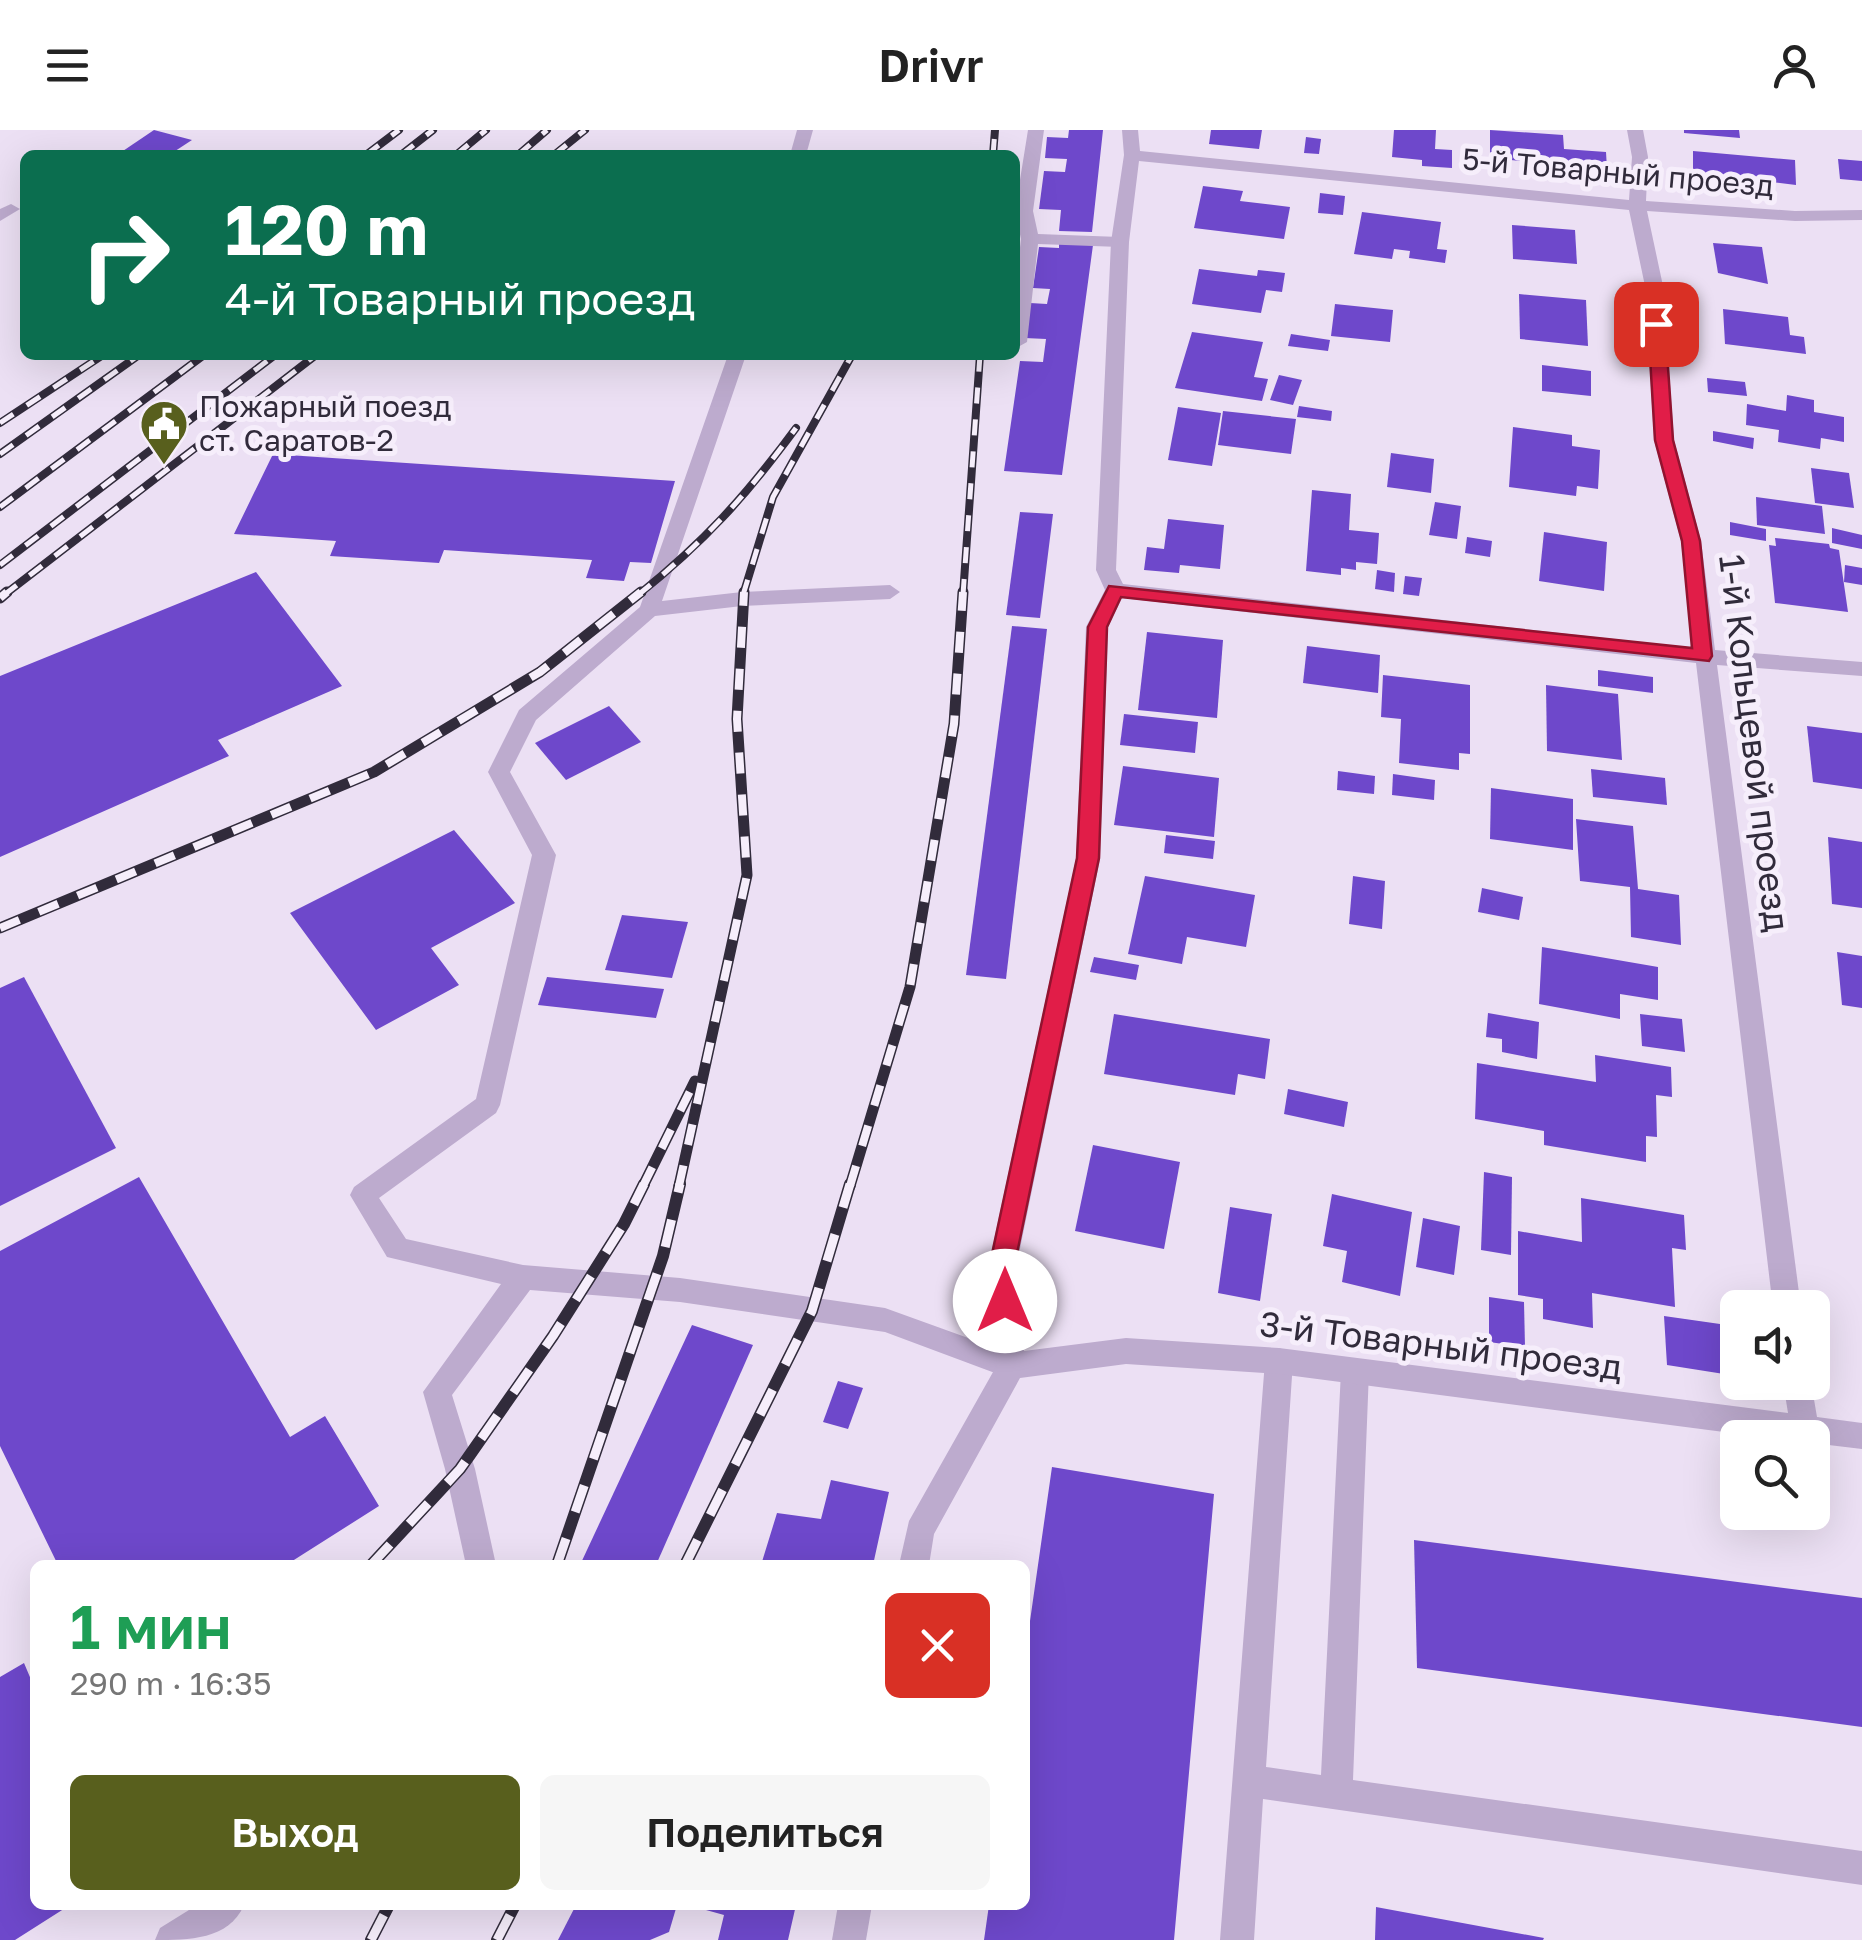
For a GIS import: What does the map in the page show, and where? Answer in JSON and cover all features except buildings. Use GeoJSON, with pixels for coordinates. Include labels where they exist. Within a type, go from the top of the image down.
{"type":"FeatureCollection","features":[{"type":"Feature","properties":{"kind":"street"},"geometry":{"type":"LineString","coordinates":[[1020,325],[1030,239],[1024,211],[1036,130]]}},
{"type":"Feature","properties":{"kind":"street","name":"1-й Кольцевой проезд"},"geometry":{"type":"LineString","coordinates":[[1635,130],[1640,157],[1638,205],[1654,286],[1664,440],[1691,541],[1702,656],[1785,1290]]}},
{"type":"Feature","properties":{"kind":"street"},"geometry":{"type":"LineString","coordinates":[[1115,590],[1106,570],[1120,242],[1131,142]]}},
{"type":"Feature","properties":{"kind":"street","name":"5-й Товарный проезд"},"geometry":{"type":"LineString","coordinates":[[1131,142],[1638,205],[1795,216],[1862,215]]}},
{"type":"Feature","properties":{"kind":"street"},"geometry":{"type":"LineString","coordinates":[[1030,239],[1120,242]]}},
{"type":"Feature","properties":{"kind":"street"},"geometry":{"type":"LineString","coordinates":[[735,360],[649,610],[527,715],[499,772],[544,854],[486,1106],[363,1195],[397,1249],[524,1277],[680,1290],[885,1320],[1011,1366]]}},
{"type":"Feature","properties":{"kind":"street"},"geometry":{"type":"LineString","coordinates":[[1115,590],[1702,656],[1862,670]]}},
{"type":"Feature","properties":{"kind":"street"},"geometry":{"type":"LineString","coordinates":[[915,1560],[920,1531],[1011,1366],[1002,1268],[1088,858],[1097,627],[1115,590]]}},
{"type":"Feature","properties":{"kind":"street"},"geometry":{"type":"LineString","coordinates":[[649,610],[742,599],[890,592]]}},
{"type":"Feature","properties":{"kind":"street"},"geometry":{"type":"LineString","coordinates":[[481,1560],[460,1468],[437,1392],[524,1277]]}},
{"type":"Feature","properties":{"kind":"street","name":"3-й Товарный проезд"},"geometry":{"type":"LineString","coordinates":[[1011,1366],[1126,1350],[1279,1361],[1735,1420]]}},
{"type":"Feature","properties":{"kind":"street"},"geometry":{"type":"LineString","coordinates":[[1237,1940],[1279,1361]]}},
{"type":"Feature","properties":{"kind":"street"},"geometry":{"type":"LineString","coordinates":[[1336,1793],[1355,1371]]}},
{"type":"Feature","properties":{"kind":"street","name":"3-й Товарный проезд"},"geometry":{"type":"LineString","coordinates":[[1830,1432],[1862,1436]]}},
{"type":"Feature","properties":{"kind":"street"},"geometry":{"type":"LineString","coordinates":[[1249,1782],[1862,1868]]}},
{"type":"Feature","properties":{"kind":"street"},"geometry":{"type":"LineString","coordinates":[[172,1940],[219,1910]]}},
{"type":"Feature","properties":{"kind":"street"},"geometry":{"type":"LineString","coordinates":[[849,1940],[854,1910]]}},
{"type":"Feature","properties":{"kind":"railway"},"geometry":{"type":"LineString","coordinates":[[373,150],[399,130]]}},
{"type":"Feature","properties":{"kind":"railway"},"geometry":{"type":"LineString","coordinates":[[407,150],[433,130]]}},
{"type":"Feature","properties":{"kind":"railway"},"geometry":{"type":"LineString","coordinates":[[462,150],[486,130]]}},
{"type":"Feature","properties":{"kind":"railway"},"geometry":{"type":"LineString","coordinates":[[524,150],[547,130]]}},
{"type":"Feature","properties":{"kind":"railway"},"geometry":{"type":"LineString","coordinates":[[560,150],[585,130]]}},
{"type":"Feature","properties":{"kind":"railway"},"geometry":{"type":"LineString","coordinates":[[993,150],[995,130]]}},
{"type":"Feature","properties":{"kind":"railway"},"geometry":{"type":"LineString","coordinates":[[0,423],[95,360]]}},
{"type":"Feature","properties":{"kind":"railway"},"geometry":{"type":"LineString","coordinates":[[0,454],[132,360]]}},
{"type":"Feature","properties":{"kind":"railway"},"geometry":{"type":"LineString","coordinates":[[0,507],[197,360]]}},
{"type":"Feature","properties":{"kind":"railway"},"geometry":{"type":"LineString","coordinates":[[0,565],[268,360]]}},
{"type":"Feature","properties":{"kind":"railway"},"geometry":{"type":"LineString","coordinates":[[4,595],[310,360]]}},
{"type":"Feature","properties":{"kind":"railway"},"geometry":{"type":"LineString","coordinates":[[743,595],[773,497],[849,360]]}},
{"type":"Feature","properties":{"kind":"railway"},"geometry":{"type":"LineString","coordinates":[[963,595],[980,360]]}},
{"type":"Feature","properties":{"kind":"railway"},"geometry":{"type":"LineString","coordinates":[[638,595],[723,517],[796,428]]}},
{"type":"Feature","properties":{"kind":"railway"},"geometry":{"type":"LineString","coordinates":[[0,598],[7,592]]}},
{"type":"Feature","properties":{"kind":"railway"},"geometry":{"type":"LineString","coordinates":[[0,928],[374,772],[540,672],[641,592]]}},
{"type":"Feature","properties":{"kind":"railway"},"geometry":{"type":"LineString","coordinates":[[679,1186],[747,875],[737,719],[744,592]]}},
{"type":"Feature","properties":{"kind":"railway"},"geometry":{"type":"LineString","coordinates":[[850,1186],[910,987],[954,724],[963,592]]}},
{"type":"Feature","properties":{"kind":"railway"},"geometry":{"type":"LineString","coordinates":[[643,1186],[695,1081]]}},
{"type":"Feature","properties":{"kind":"railway"},"geometry":{"type":"LineString","coordinates":[[559,1560],[663,1256],[680,1184]]}},
{"type":"Feature","properties":{"kind":"railway"},"geometry":{"type":"LineString","coordinates":[[688,1560],[812,1311],[850,1184]]}},
{"type":"Feature","properties":{"kind":"railway"},"geometry":{"type":"LineString","coordinates":[[376,1560],[460,1469],[553,1336],[624,1224],[643,1186]]}},
{"type":"Feature","properties":{"kind":"railway"},"geometry":{"type":"LineString","coordinates":[[371,1940],[386,1910]]}},
{"type":"Feature","properties":{"kind":"railway"},"geometry":{"type":"LineString","coordinates":[[497,1940],[512,1910]]}},
{"type":"Feature","properties":{"kind":"place","name":"Пожарный поезд ст. Саратов-2"},"geometry":{"type":"Point","coordinates":[164,466]}},
{"type":"Feature","properties":{"kind":"route"},"geometry":{"type":"LineString","coordinates":[[1005,1301],[1002,1268],[1088,858],[1097,627],[1115,590],[1702,656],[1691,541],[1664,440],[1656,324]]}}]}
